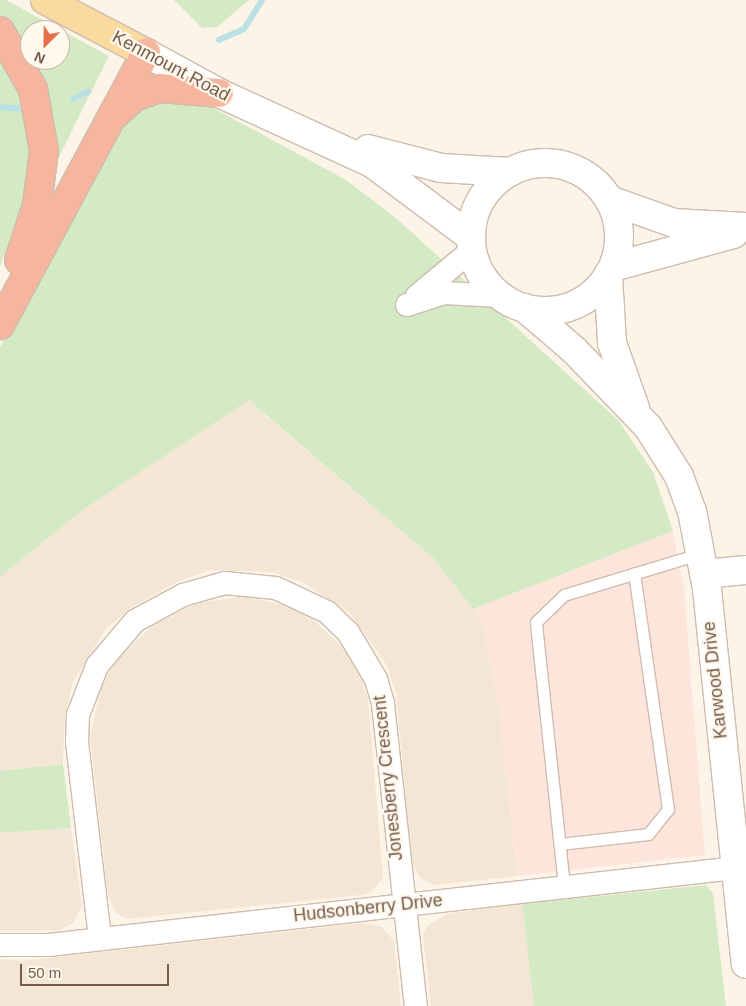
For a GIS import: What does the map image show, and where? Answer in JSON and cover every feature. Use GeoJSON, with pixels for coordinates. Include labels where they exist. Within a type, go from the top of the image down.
{"type":"FeatureCollection","features":[{"type":"Feature","properties":{"kind":"highway"},"geometry":{"type":"LineString","coordinates":[[0,30],[33,89],[44,151],[37,205],[21,256]]}},
{"type":"Feature","properties":{"kind":"highway"},"geometry":{"type":"LineString","coordinates":[[0,326],[109,121],[139,49]]}},
{"type":"Feature","properties":{"kind":"highway"},"geometry":{"type":"LineString","coordinates":[[0,288],[21,256],[139,49]]}},
{"type":"Feature","properties":{"kind":"highway"},"geometry":{"type":"LineString","coordinates":[[109,121],[134,98],[160,88],[219,93]]}},
{"type":"Feature","properties":{"kind":"main road","name":"Kenmount Road"},"geometry":{"type":"LineString","coordinates":[[45,0],[219,93],[300,127],[372,163],[471,244]]}},
{"type":"Feature","properties":{"kind":"main road","name":"Kenmount Road"},"geometry":{"type":"LineString","coordinates":[[300,127],[404,162],[469,172],[510,172]]}},
{"type":"Feature","properties":{"kind":"main road"},"geometry":{"type":"LineString","coordinates":[[609,200],[619,240],[610,271],[590,296],[566,308],[525,308],[500,296],[482,275],[471,244],[481,199],[510,172],[541,163],[557,164],[587,176],[609,200],[674,223],[746,227]]}},
{"type":"Feature","properties":{"kind":"main road"},"geometry":{"type":"LineString","coordinates":[[610,271],[746,231]]}},
{"type":"Feature","properties":{"kind":"main road","name":"Karwood Drive"},"geometry":{"type":"LineString","coordinates":[[610,271],[612,343],[636,412]]}},
{"type":"Feature","properties":{"kind":"main road","name":"Karwood Drive"},"geometry":{"type":"LineString","coordinates":[[525,308],[636,412],[679,476],[703,564],[746,964]]}},
{"type":"Feature","properties":{"kind":"main road"},"geometry":{"type":"LineString","coordinates":[[703,564],[746,570]]}},
{"type":"Feature","properties":{"kind":"street"},"geometry":{"type":"LineString","coordinates":[[471,244],[407,305],[444,293],[500,296]]}},
{"type":"Feature","properties":{"kind":"street","name":"Jonesberry Crescent"},"geometry":{"type":"LineString","coordinates":[[100,938],[77,742],[85,691],[114,641],[135,621],[183,595],[225,583],[276,588],[302,598],[327,612],[364,655],[382,704],[416,1006]]}},
{"type":"Feature","properties":{"kind":"street","name":"Hudsonberry Drive"},"geometry":{"type":"LineString","coordinates":[[0,945],[49,945],[736,868]]}},
{"type":"Feature","properties":{"kind":"lane"},"geometry":{"type":"LineString","coordinates":[[564,886],[536,622],[564,595],[634,573],[703,564]]}},
{"type":"Feature","properties":{"kind":"lane"},"geometry":{"type":"LineString","coordinates":[[560,844],[648,834],[668,809],[634,573]]}},
{"type":"Feature","properties":{"kind":"shaded area"},"geometry":{"type":"Polygon","coordinates":[[[252,398],[252,404],[434,559],[482,621],[500,713],[517,876],[435,885],[420,878],[412,863],[396,693],[386,664],[351,614],[302,582],[272,572],[211,570],[181,580],[129,609],[106,629],[73,682],[65,715],[63,764],[0,771],[0,577],[80,512],[252,398]]]}},
{"type":"Feature","properties":{"kind":"shaded area"},"geometry":{"type":"Polygon","coordinates":[[[673,531],[684,590],[705,855],[517,876],[500,713],[482,621],[473,609],[673,531]]]}},
{"type":"Feature","properties":{"kind":"shaded area"},"geometry":{"type":"Polygon","coordinates":[[[244,596],[291,607],[313,620],[348,652],[360,675],[368,698],[383,878],[371,892],[362,895],[127,919],[117,914],[108,896],[90,737],[102,684],[116,661],[152,626],[195,604],[244,596]]]}},
{"type":"Feature","properties":{"kind":"shaded area"},"geometry":{"type":"Polygon","coordinates":[[[71,828],[82,905],[74,922],[60,930],[0,931],[0,833],[71,828]]]}},
{"type":"Feature","properties":{"kind":"shaded area"},"geometry":{"type":"Polygon","coordinates":[[[522,904],[534,1006],[431,1006],[423,937],[427,926],[447,914],[522,904]]]}},
{"type":"Feature","properties":{"kind":"shaded area"},"geometry":{"type":"Polygon","coordinates":[[[363,923],[382,927],[394,941],[401,1006],[0,1006],[0,959],[21,961],[363,923]]]}},
{"type":"Feature","properties":{"kind":"green space"},"geometry":{"type":"Polygon","coordinates":[[[0,0],[6,0],[43,20],[20,20],[20,44],[0,17],[0,0]]]}},
{"type":"Feature","properties":{"kind":"green space"},"geometry":{"type":"Polygon","coordinates":[[[174,0],[249,0],[217,27],[202,28],[174,0]]]}},
{"type":"Feature","properties":{"kind":"green space"},"geometry":{"type":"Polygon","coordinates":[[[70,35],[109,56],[57,161],[34,70],[70,70],[70,35]]]}},
{"type":"Feature","properties":{"kind":"green space"},"geometry":{"type":"Polygon","coordinates":[[[0,52],[16,80],[31,130],[31,180],[0,267],[0,52]]]}},
{"type":"Feature","properties":{"kind":"green space"},"geometry":{"type":"Polygon","coordinates":[[[163,101],[206,104],[346,180],[396,218],[618,420],[653,472],[673,531],[473,609],[434,559],[252,403],[252,398],[80,512],[0,577],[0,347],[121,128],[141,109],[163,101]]]}},
{"type":"Feature","properties":{"kind":"green space"},"geometry":{"type":"Polygon","coordinates":[[[63,764],[71,828],[0,833],[0,771],[63,764]]]}},
{"type":"Feature","properties":{"kind":"green space"},"geometry":{"type":"Polygon","coordinates":[[[706,885],[713,894],[726,1006],[534,1006],[522,904],[706,885]]]}},
{"type":"Feature","properties":{"kind":"waterway"},"geometry":{"type":"LineString","coordinates":[[219,40],[244,29],[262,0]]}},
{"type":"Feature","properties":{"kind":"waterway"},"geometry":{"type":"LineString","coordinates":[[73,99],[88,92]]}},
{"type":"Feature","properties":{"kind":"waterway"},"geometry":{"type":"LineString","coordinates":[[0,107],[23,109]]}}]}
